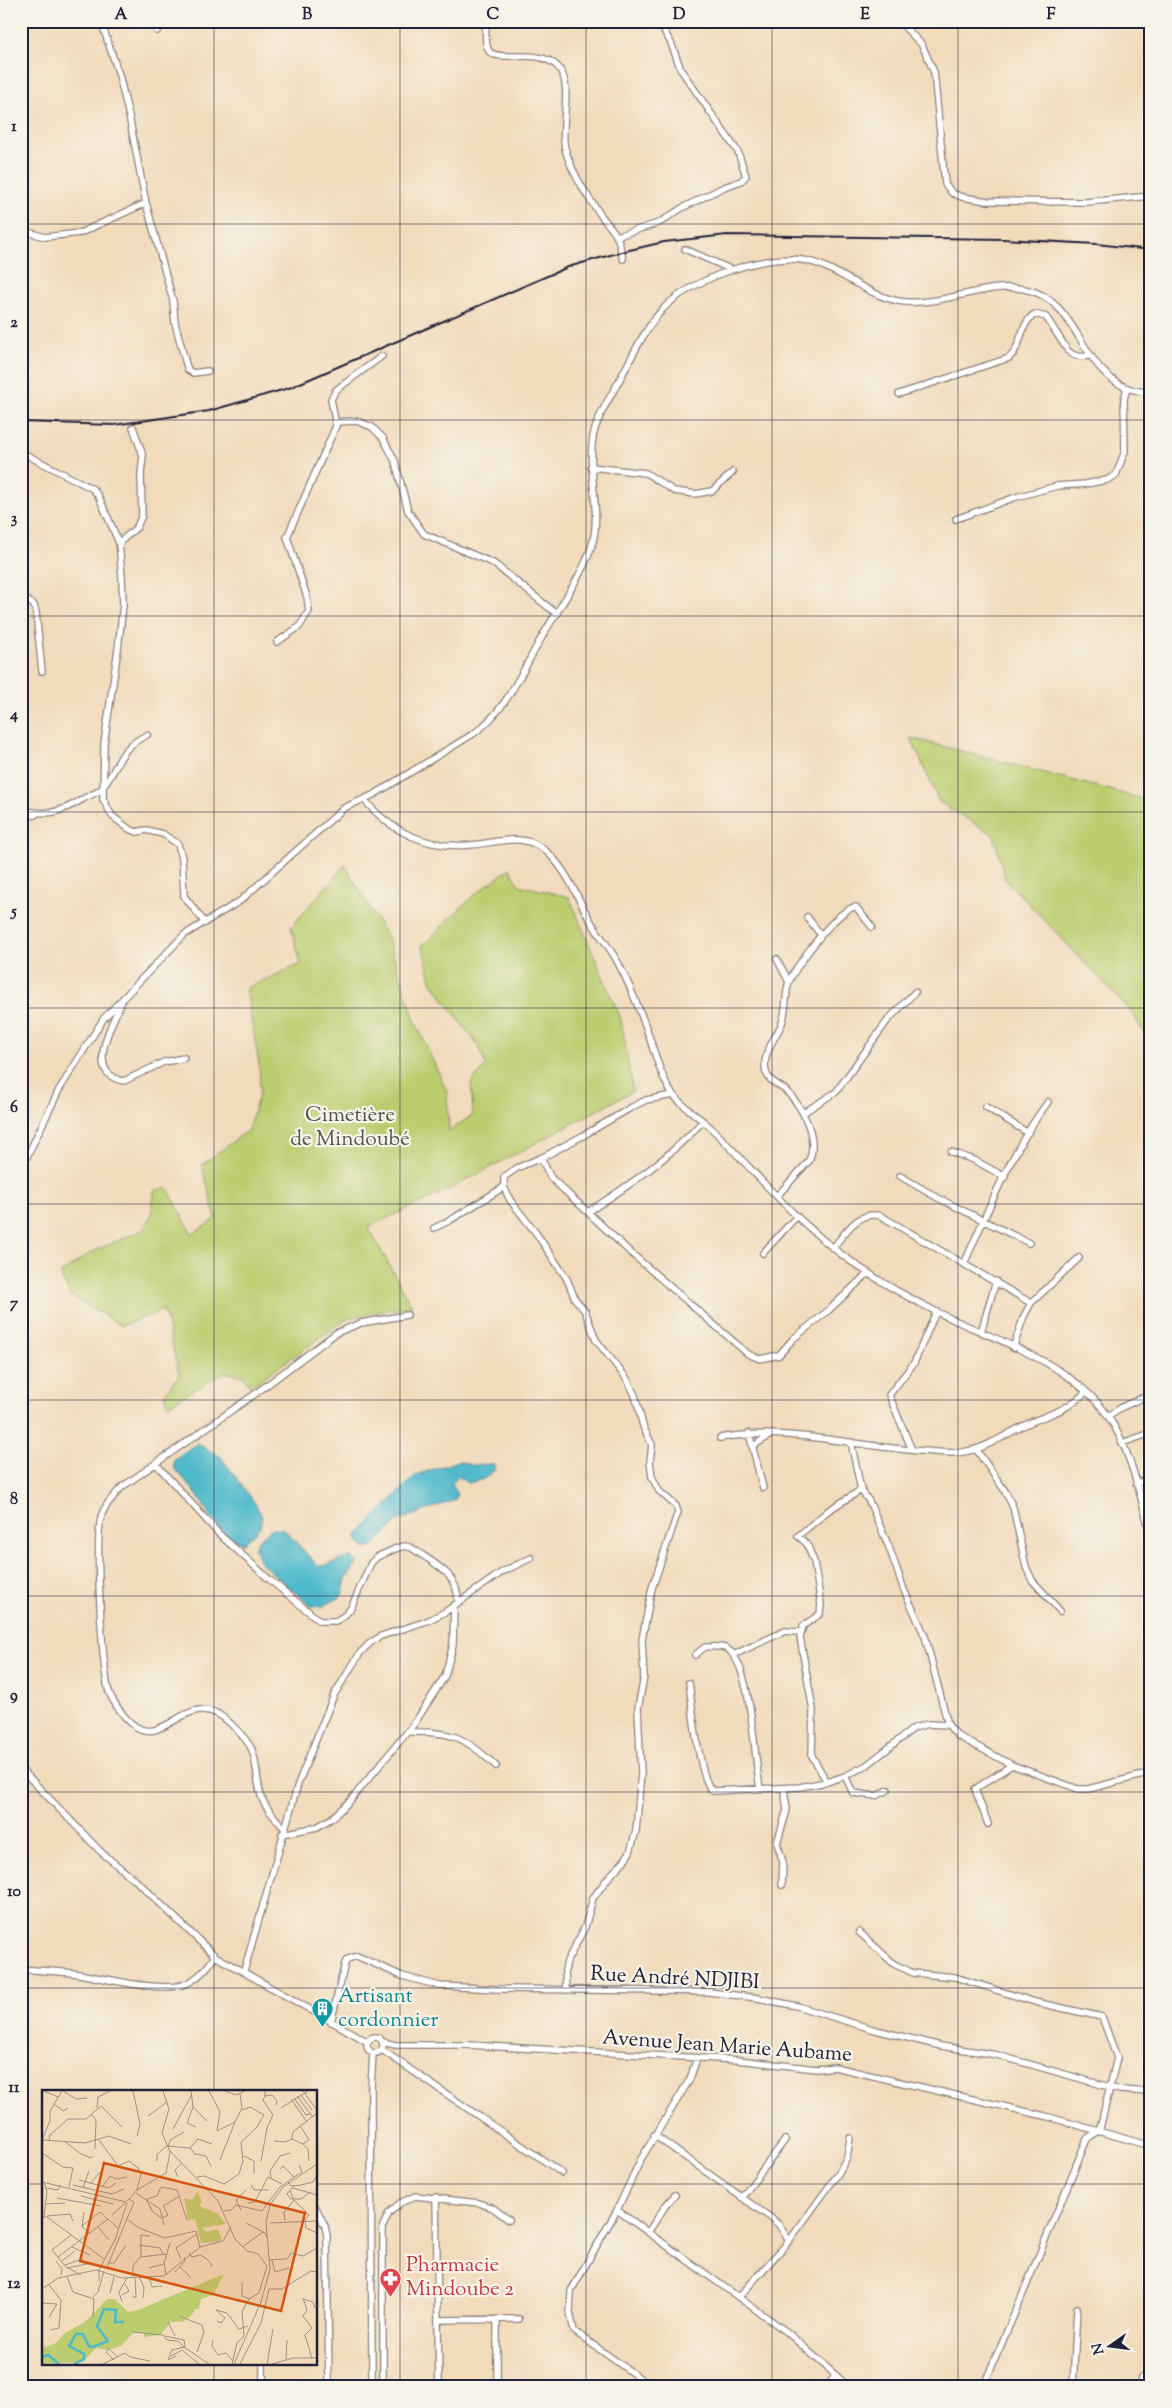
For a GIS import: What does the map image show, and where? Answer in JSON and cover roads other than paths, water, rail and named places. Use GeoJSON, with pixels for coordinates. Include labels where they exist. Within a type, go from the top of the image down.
{"type":"FeatureCollection","features":[{"type":"Feature","properties":{"kind":"street"},"geometry":{"type":"LineString","coordinates":[[100,21],[119,76],[130,116],[146,203],[173,300],[176,323],[188,370],[193,373],[208,371]]}},
{"type":"Feature","properties":{"kind":"street"},"geometry":{"type":"LineString","coordinates":[[151,21],[157,31]]}},
{"type":"Feature","properties":{"kind":"street"},"geometry":{"type":"LineString","coordinates":[[486,21],[486,42],[488,50],[493,55],[500,57],[533,55],[549,61],[557,66],[562,73],[566,94],[563,114],[565,149],[571,166],[592,202],[617,236],[623,259]]}},
{"type":"Feature","properties":{"kind":"street"},"geometry":{"type":"LineString","coordinates":[[899,21],[922,45],[934,72],[945,184],[952,193],[962,198],[997,201],[1086,202],[1151,196]]}},
{"type":"Feature","properties":{"kind":"street"},"geometry":{"type":"LineString","coordinates":[[617,236],[659,223],[682,208],[740,181],[746,176],[738,152],[681,70],[671,43],[659,22]]}},
{"type":"Feature","properties":{"kind":"street"},"geometry":{"type":"LineString","coordinates":[[21,230],[45,237],[80,233],[146,203]]}},
{"type":"Feature","properties":{"kind":"street"},"geometry":{"type":"LineString","coordinates":[[685,249],[730,269]]}},
{"type":"Feature","properties":{"kind":"street"},"geometry":{"type":"LineString","coordinates":[[21,1169],[59,1090],[104,1018],[184,935],[240,901],[344,808],[375,794],[485,726],[522,674],[591,550],[595,526],[591,467],[593,439],[598,420],[643,336],[661,311],[672,300],[730,269],[788,259],[813,262],[886,298],[905,302],[946,299],[1000,288],[1027,289],[1045,296],[1058,306],[1089,356],[1112,380],[1127,388],[1151,392]]}},
{"type":"Feature","properties":{"kind":"street"},"geometry":{"type":"LineString","coordinates":[[899,394],[1010,358],[1017,349],[1026,322],[1034,314],[1046,317],[1072,355],[1078,357],[1089,356]]}},
{"type":"Feature","properties":{"kind":"street"},"geometry":{"type":"LineString","coordinates":[[278,642],[299,627],[309,611],[307,596],[287,537],[337,422],[331,399],[336,390],[382,356]]}},
{"type":"Feature","properties":{"kind":"street"},"geometry":{"type":"LineString","coordinates":[[956,519],[1056,486],[1086,484],[1107,480],[1116,475],[1125,451],[1124,399],[1127,388]]}},
{"type":"Feature","properties":{"kind":"street"},"geometry":{"type":"LineString","coordinates":[[337,422],[357,421],[372,427],[384,438],[395,461],[408,511],[424,534],[493,563],[556,614]]}},
{"type":"Feature","properties":{"kind":"street"},"geometry":{"type":"LineString","coordinates":[[119,543],[141,522],[143,508],[141,474],[143,456],[133,427]]}},
{"type":"Feature","properties":{"kind":"street"},"geometry":{"type":"LineString","coordinates":[[21,452],[93,489],[99,497],[119,543],[123,605],[104,744],[102,788],[105,805],[116,821],[137,832],[146,830],[163,834],[178,844],[182,858],[184,896],[205,923]]}},
{"type":"Feature","properties":{"kind":"street"},"geometry":{"type":"LineString","coordinates":[[591,467],[635,470],[646,473],[674,491],[695,494],[712,491],[733,472]]}},
{"type":"Feature","properties":{"kind":"street"},"geometry":{"type":"LineString","coordinates":[[21,596],[34,605],[42,671]]}},
{"type":"Feature","properties":{"kind":"street"},"geometry":{"type":"LineString","coordinates":[[21,817],[68,809],[102,788],[119,757],[137,740],[147,735]]}},
{"type":"Feature","properties":{"kind":"street"},"geometry":{"type":"LineString","coordinates":[[364,799],[376,813],[396,828],[423,842],[460,846],[522,839],[534,842],[545,850],[566,876],[590,920],[616,959],[640,1010],[659,1065],[673,1095],[703,1121],[797,1216],[833,1248],[868,1273],[936,1312],[1059,1370],[1086,1392],[1108,1416],[1122,1443],[1151,1535]]}},
{"type":"Feature","properties":{"kind":"street"},"geometry":{"type":"LineString","coordinates":[[21,810],[39,814]]}},
{"type":"Feature","properties":{"kind":"street"},"geometry":{"type":"LineString","coordinates":[[777,1196],[809,1161],[812,1154],[809,1131],[798,1103],[772,1082],[766,1072],[765,1063],[782,1023],[789,982],[821,935],[850,907],[856,907],[872,927]]}},
{"type":"Feature","properties":{"kind":"street"},"geometry":{"type":"LineString","coordinates":[[807,917],[821,935]]}},
{"type":"Feature","properties":{"kind":"street"},"geometry":{"type":"LineString","coordinates":[[776,959],[789,982]]}},
{"type":"Feature","properties":{"kind":"street"},"geometry":{"type":"LineString","coordinates":[[803,1113],[836,1092],[888,1020],[915,992]]}},
{"type":"Feature","properties":{"kind":"street"},"geometry":{"type":"LineString","coordinates":[[125,995],[102,1048],[106,1069],[112,1077],[124,1081],[164,1062],[184,1058]]}},
{"type":"Feature","properties":{"kind":"street"},"geometry":{"type":"LineString","coordinates":[[566,1989],[565,1970],[567,1961],[585,1927],[594,1898],[630,1852],[636,1831],[641,1773],[638,1706],[644,1677],[642,1640],[652,1588],[678,1512],[676,1506],[659,1490],[652,1477],[650,1461],[652,1445],[643,1426],[635,1395],[627,1379],[596,1340],[585,1312],[575,1299],[567,1279],[536,1233],[510,1200],[504,1187],[504,1177],[632,1106],[646,1100],[673,1095]]}},
{"type":"Feature","properties":{"kind":"street"},"geometry":{"type":"LineString","coordinates":[[964,1264],[1028,1133],[1048,1102]]}},
{"type":"Feature","properties":{"kind":"street"},"geometry":{"type":"LineString","coordinates":[[986,1108],[1028,1133]]}},
{"type":"Feature","properties":{"kind":"street"},"geometry":{"type":"LineString","coordinates":[[588,1212],[636,1181],[676,1150],[703,1121]]}},
{"type":"Feature","properties":{"kind":"street"},"geometry":{"type":"LineString","coordinates":[[950,1152],[974,1160],[1005,1178]]}},
{"type":"Feature","properties":{"kind":"street"},"geometry":{"type":"LineString","coordinates":[[541,1158],[551,1178],[588,1212],[748,1354],[760,1359],[779,1354],[793,1339],[829,1310],[868,1273]]}},
{"type":"Feature","properties":{"kind":"street"},"geometry":{"type":"LineString","coordinates":[[900,1176],[984,1222],[1029,1243]]}},
{"type":"Feature","properties":{"kind":"street"},"geometry":{"type":"LineString","coordinates":[[434,1228],[449,1221],[504,1187]]}},
{"type":"Feature","properties":{"kind":"street"},"geometry":{"type":"LineString","coordinates":[[833,1248],[856,1220],[872,1214],[881,1216],[910,1231],[1031,1303]]}},
{"type":"Feature","properties":{"kind":"street"},"geometry":{"type":"LineString","coordinates":[[763,1253],[797,1216]]}},
{"type":"Feature","properties":{"kind":"street"},"geometry":{"type":"LineString","coordinates":[[1013,1348],[1024,1316],[1031,1303],[1079,1258]]}},
{"type":"Feature","properties":{"kind":"street"},"geometry":{"type":"LineString","coordinates":[[981,1332],[996,1281]]}},
{"type":"Feature","properties":{"kind":"street"},"geometry":{"type":"LineString","coordinates":[[912,1450],[889,1395],[914,1363],[936,1312]]}},
{"type":"Feature","properties":{"kind":"street"},"geometry":{"type":"LineString","coordinates":[[283,1831],[264,1804],[251,1748],[220,1715],[212,1710],[192,1711],[161,1728],[151,1730],[140,1728],[131,1723],[112,1699],[109,1691],[103,1644],[99,1567],[101,1515],[109,1501],[122,1486],[255,1394],[336,1333],[361,1323],[407,1316]]}},
{"type":"Feature","properties":{"kind":"street"},"geometry":{"type":"LineString","coordinates":[[720,1438],[749,1433],[773,1434],[851,1442],[883,1449],[960,1452],[976,1449],[1025,1425],[1064,1410],[1086,1392]]}},
{"type":"Feature","properties":{"kind":"street"},"geometry":{"type":"LineString","coordinates":[[1108,1416],[1122,1407],[1151,1394]]}},
{"type":"Feature","properties":{"kind":"street"},"geometry":{"type":"LineString","coordinates":[[749,1433],[763,1488]]}},
{"type":"Feature","properties":{"kind":"street"},"geometry":{"type":"LineString","coordinates":[[752,1446],[773,1434]]}},
{"type":"Feature","properties":{"kind":"street"},"geometry":{"type":"LineString","coordinates":[[1122,1443],[1151,1434]]}},
{"type":"Feature","properties":{"kind":"street"},"geometry":{"type":"LineString","coordinates":[[851,1442],[861,1490],[869,1501],[890,1547],[904,1590],[925,1636],[948,1725],[958,1736],[1012,1765],[1078,1789],[1088,1789],[1151,1772]]}},
{"type":"Feature","properties":{"kind":"street"},"geometry":{"type":"LineString","coordinates":[[976,1449],[1005,1490],[1013,1507],[1026,1567],[1032,1580],[1060,1611]]}},
{"type":"Feature","properties":{"kind":"street"},"geometry":{"type":"LineString","coordinates":[[156,1464],[225,1540],[320,1621],[336,1621],[345,1615],[351,1608],[371,1562],[386,1552],[405,1546],[412,1548],[448,1573],[454,1580],[458,1591],[453,1645],[445,1676],[408,1732],[350,1801],[332,1818],[317,1827],[283,1831]]}},
{"type":"Feature","properties":{"kind":"street"},"geometry":{"type":"LineString","coordinates":[[1136,1484],[1151,1478]]}},
{"type":"Feature","properties":{"kind":"street"},"geometry":{"type":"LineString","coordinates":[[826,1782],[814,1763],[811,1751],[813,1710],[800,1632],[803,1626],[820,1614],[822,1610],[814,1562],[807,1544],[798,1536],[829,1510],[861,1490]]}},
{"type":"Feature","properties":{"kind":"street"},"geometry":{"type":"LineString","coordinates":[[244,1970],[283,1831],[302,1775],[334,1695],[360,1653],[381,1636],[427,1621],[502,1572],[531,1558]]}},
{"type":"Feature","properties":{"kind":"street"},"geometry":{"type":"LineString","coordinates":[[734,1655],[784,1631],[800,1632]]}},
{"type":"Feature","properties":{"kind":"street"},"geometry":{"type":"LineString","coordinates":[[694,1655],[705,1647],[724,1648],[734,1655],[749,1701],[760,1788]]}},
{"type":"Feature","properties":{"kind":"street"},"geometry":{"type":"LineString","coordinates":[[689,1683],[697,1741],[708,1786],[714,1791],[784,1788],[826,1782],[845,1776],[889,1749],[914,1728],[928,1724],[948,1725]]}},
{"type":"Feature","properties":{"kind":"street"},"geometry":{"type":"LineString","coordinates":[[408,1732],[428,1731],[459,1737],[496,1766]]}},
{"type":"Feature","properties":{"kind":"street"},"geometry":{"type":"LineString","coordinates":[[988,1824],[975,1789],[1012,1765]]}},
{"type":"Feature","properties":{"kind":"street"},"geometry":{"type":"LineString","coordinates":[[21,1768],[96,1846],[141,1885],[215,1956],[244,1970],[368,2042]]}},
{"type":"Feature","properties":{"kind":"street"},"geometry":{"type":"LineString","coordinates":[[845,1776],[853,1793],[876,1796],[888,1790]]}},
{"type":"Feature","properties":{"kind":"street"},"geometry":{"type":"LineString","coordinates":[[782,1885],[783,1862],[777,1842],[787,1810],[784,1788]]}},
{"type":"Feature","properties":{"kind":"street"},"geometry":{"type":"LineString","coordinates":[[859,1932],[894,1964],[913,1973],[955,1977],[1035,2002],[1102,2017],[1117,2054],[1112,2086],[1098,2131],[1087,2139],[982,2387]]}},
{"type":"Feature","properties":{"kind":"street"},"geometry":{"type":"LineString","coordinates":[[21,1969],[176,1986],[185,1984],[200,1974],[215,1956]]}},
{"type":"Feature","properties":{"kind":"street","name":"Rue André NDJIBI"},"geometry":{"type":"LineString","coordinates":[[331,2022],[345,1963],[352,1956],[357,1956],[402,1976],[440,1986],[497,1989],[709,1992],[758,1998],[797,2006],[932,2044],[997,2055],[1112,2086],[1120,2090],[1151,2092]]}},
{"type":"Feature","properties":{"kind":"street"},"geometry":{"type":"LineString","coordinates":[[368,2042],[375,2037],[379,2038],[383,2042],[382,2050]]}},
{"type":"Feature","properties":{"kind":"street"},"geometry":{"type":"LineString","coordinates":[[368,2042],[368,2047],[373,2053],[372,2387]]}},
{"type":"Feature","properties":{"kind":"street","name":"Avenue Jean Marie Aubame"},"geometry":{"type":"LineString","coordinates":[[383,2042],[395,2045],[468,2045],[698,2058],[790,2064],[816,2069],[835,2067],[1081,2126],[1151,2146]]}},
{"type":"Feature","properties":{"kind":"street"},"geometry":{"type":"LineString","coordinates":[[373,2053],[382,2050]]}},
{"type":"Feature","properties":{"kind":"street"},"geometry":{"type":"LineString","coordinates":[[382,2050],[562,2173]]}},
{"type":"Feature","properties":{"kind":"street"},"geometry":{"type":"LineString","coordinates":[[652,2387],[574,2331],[570,2322],[571,2291],[617,2210],[637,2166],[654,2135],[690,2078],[698,2058]]}},
{"type":"Feature","properties":{"kind":"street"},"geometry":{"type":"LineString","coordinates":[[1081,2126],[1087,2139]]}},
{"type":"Feature","properties":{"kind":"street"},"geometry":{"type":"LineString","coordinates":[[654,2135],[776,2221],[789,2241]]}},
{"type":"Feature","properties":{"kind":"street"},"geometry":{"type":"LineString","coordinates":[[738,2297],[789,2241],[843,2166],[850,2138]]}},
{"type":"Feature","properties":{"kind":"street"},"geometry":{"type":"LineString","coordinates":[[743,2196],[785,2140]]}},
{"type":"Feature","properties":{"kind":"street"},"geometry":{"type":"LineString","coordinates":[[649,2231],[675,2195]]}},
{"type":"Feature","properties":{"kind":"street"},"geometry":{"type":"LineString","coordinates":[[383,2387],[384,2221],[389,2213],[415,2196],[436,2197],[488,2206],[509,2220]]}},
{"type":"Feature","properties":{"kind":"street"},"geometry":{"type":"LineString","coordinates":[[436,2197],[439,2387]]}},
{"type":"Feature","properties":{"kind":"street"},"geometry":{"type":"LineString","coordinates":[[617,2210],[649,2231],[787,2332],[848,2387]]}},
{"type":"Feature","properties":{"kind":"street"},"geometry":{"type":"LineString","coordinates":[[318,2212],[325,2226],[327,2236],[329,2387]]}},
{"type":"Feature","properties":{"kind":"street"},"geometry":{"type":"LineString","coordinates":[[1073,2387],[1077,2308]]}},
{"type":"Feature","properties":{"kind":"street"},"geometry":{"type":"LineString","coordinates":[[497,2319],[497,2387]]}},
{"type":"Feature","properties":{"kind":"street"},"geometry":{"type":"LineString","coordinates":[[438,2320],[519,2319]]}},
{"type":"Feature","properties":{"kind":"street"},"geometry":{"type":"LineString","coordinates":[[263,2366],[263,2387]]}},
{"type":"Feature","properties":{"kind":"street"},"geometry":{"type":"LineString","coordinates":[[1140,2387],[1141,2378],[1151,2373]]}},
{"type":"Feature","properties":{"kind":"street"},"geometry":{"type":"LineString","coordinates":[[828,2387],[836,2375]]}},
{"type":"Feature","properties":{"kind":"water"},"geometry":{"type":"Polygon","coordinates":[[[197,1443],[221,1457],[255,1503],[262,1517],[260,1527],[244,1543],[235,1540],[221,1530],[194,1491],[174,1468],[174,1459],[197,1443]]]}},
{"type":"Feature","properties":{"kind":"water"},"geometry":{"type":"Polygon","coordinates":[[[459,1461],[470,1465],[494,1464],[495,1469],[486,1477],[467,1483],[458,1476],[452,1483],[457,1495],[455,1500],[399,1520],[371,1548],[364,1548],[358,1541],[357,1535],[416,1475],[459,1461]]]}},
{"type":"Feature","properties":{"kind":"water"},"geometry":{"type":"Polygon","coordinates":[[[271,1529],[284,1529],[318,1566],[352,1557],[358,1563],[346,1579],[343,1593],[339,1598],[321,1607],[311,1606],[262,1564],[254,1548],[258,1540],[271,1529]]]}},
{"type":"Feature","properties":{"kind":"railway"},"geometry":{"type":"LineString","coordinates":[[21,422],[114,425],[209,411],[289,388],[568,267],[664,242],[727,235],[1003,239],[1096,244],[1151,250]]}},
{"type":"Feature","properties":{"kind":"place","name":"Artisant cordonnier"},"geometry":{"type":"Point","coordinates":[322,2028]}},
{"type":"Feature","properties":{"kind":"place","name":"Pharmacie Mindoube 2"},"geometry":{"type":"Point","coordinates":[390,2297]}},
{"type":"Feature","properties":{"kind":"park label","name":"Cimetière de Mindoubé"},"geometry":{"type":"Point","coordinates":[350,1128]}}]}
